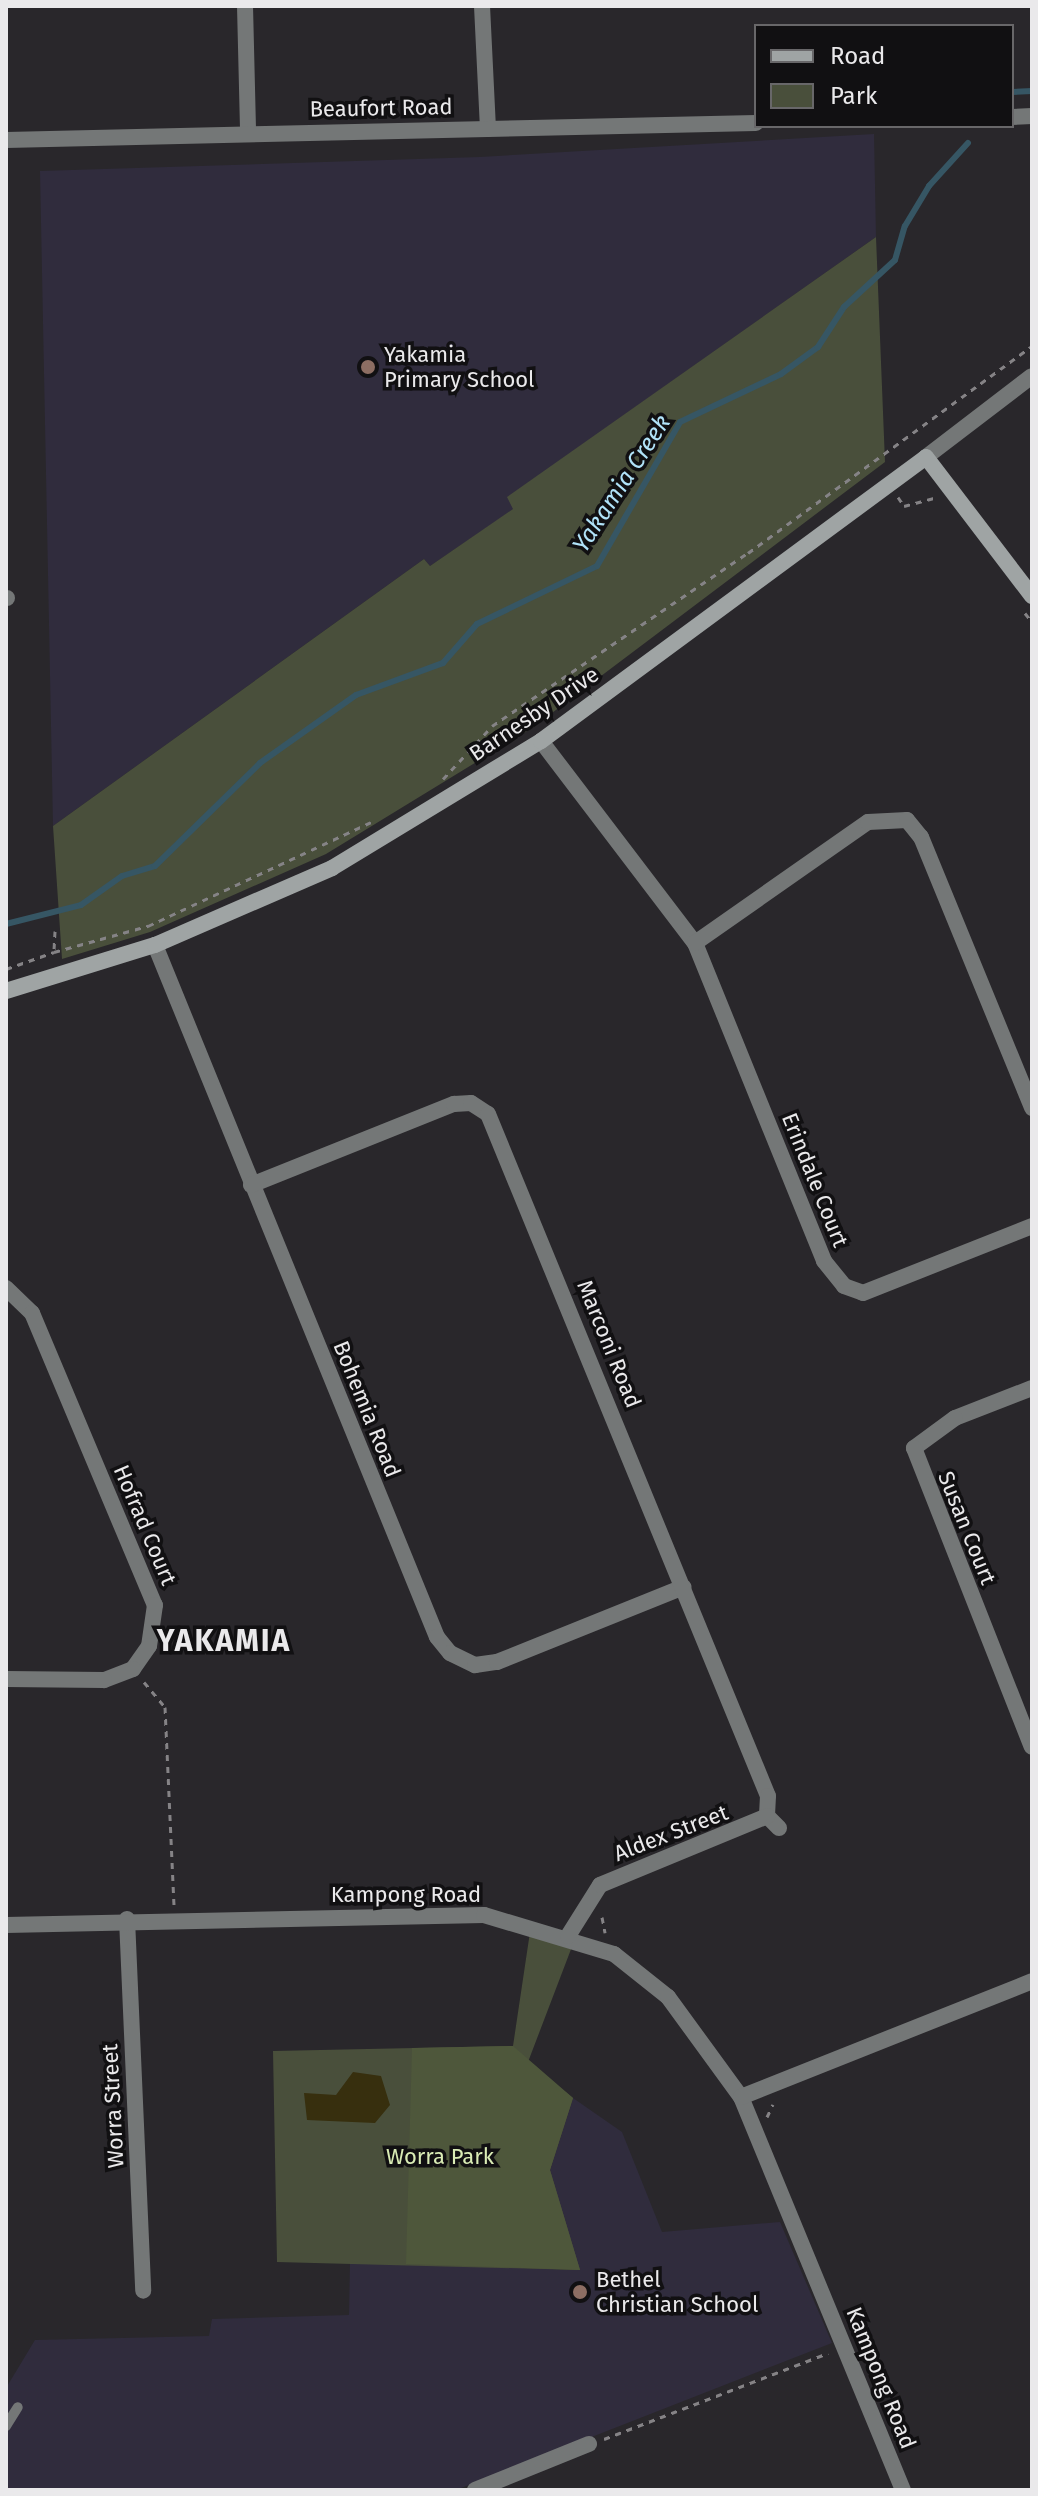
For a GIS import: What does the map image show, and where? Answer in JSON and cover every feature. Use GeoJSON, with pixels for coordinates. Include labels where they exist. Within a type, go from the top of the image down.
{"type":"FeatureCollection","features":[{"type":"Feature","properties":{"kind":"street"},"geometry":{"type":"LineString","coordinates":[[245,6],[248,132]]}},
{"type":"Feature","properties":{"kind":"street"},"geometry":{"type":"LineString","coordinates":[[482,6],[488,129]]}},
{"type":"Feature","properties":{"kind":"street","name":"Beaufort Road"},"geometry":{"type":"LineString","coordinates":[[6,140],[248,132],[754,123]]}},
{"type":"Feature","properties":{"kind":"street","name":"Barnesby Drive"},"geometry":{"type":"LineString","coordinates":[[6,991],[155,945],[332,868],[541,741],[1032,376]]}},
{"type":"Feature","properties":{"kind":"street"},"geometry":{"type":"LineString","coordinates":[[926,457],[1028,603]]}},
{"type":"Feature","properties":{"kind":"street","name":"Erindale Court"},"geometry":{"type":"LineString","coordinates":[[541,741],[695,943],[824,1261],[844,1286],[872,1291],[1032,1226]]}},
{"type":"Feature","properties":{"kind":"street"},"geometry":{"type":"LineString","coordinates":[[695,943],[868,822],[907,820],[921,837],[1032,1108]]}},
{"type":"Feature","properties":{"kind":"street","name":"Bohemia Road"},"geometry":{"type":"LineString","coordinates":[[155,945],[437,1637],[450,1653],[475,1665],[497,1662],[684,1587]]}},
{"type":"Feature","properties":{"kind":"street","name":"Marconi Road"},"geometry":{"type":"LineString","coordinates":[[251,1185],[454,1104],[471,1103],[488,1114],[684,1587],[768,1796],[773,1822]]}},
{"type":"Feature","properties":{"kind":"street","name":"Hofrad Court"},"geometry":{"type":"LineString","coordinates":[[6,1288],[32,1313],[155,1605],[149,1646],[133,1669]]}},
{"type":"Feature","properties":{"kind":"street","name":"Susan Court"},"geometry":{"type":"LineString","coordinates":[[1032,1388],[955,1418],[914,1448],[1032,1747]]}},
{"type":"Feature","properties":{"kind":"street"},"geometry":{"type":"LineString","coordinates":[[6,1679],[104,1680],[133,1669]]}},
{"type":"Feature","properties":{"kind":"street","name":"Aldex Street"},"geometry":{"type":"LineString","coordinates":[[568,1936],[583,1907],[600,1885],[773,1822]]}},
{"type":"Feature","properties":{"kind":"street","name":"Kampong Road"},"geometry":{"type":"LineString","coordinates":[[6,1925],[127,1919],[484,1915],[568,1936],[614,1954],[668,1997],[741,2097],[903,2490]]}},
{"type":"Feature","properties":{"kind":"street","name":"Worra Street"},"geometry":{"type":"LineString","coordinates":[[127,1919],[143,2291]]}},
{"type":"Feature","properties":{"kind":"street"},"geometry":{"type":"LineString","coordinates":[[741,2097],[1032,1981]]}},
{"type":"Feature","properties":{"kind":"street"},"geometry":{"type":"LineString","coordinates":[[475,2490],[589,2444]]}},
{"type":"Feature","properties":{"kind":"lane"},"geometry":{"type":"LineString","coordinates":[[6,2426],[18,2407]]}},
{"type":"Feature","properties":{"kind":"path"},"geometry":{"type":"LineString","coordinates":[[438,783],[492,726],[695,591],[1032,346]]}},
{"type":"Feature","properties":{"kind":"path"},"geometry":{"type":"LineString","coordinates":[[873,461],[904,506],[926,496],[945,506]]}},
{"type":"Feature","properties":{"kind":"path"},"geometry":{"type":"LineString","coordinates":[[1028,603],[1032,622]]}},
{"type":"Feature","properties":{"kind":"path"},"geometry":{"type":"LineString","coordinates":[[6,969],[148,926],[374,820]]}},
{"type":"Feature","properties":{"kind":"path"},"geometry":{"type":"LineString","coordinates":[[54,952],[55,931]]}},
{"type":"Feature","properties":{"kind":"path"},"geometry":{"type":"LineString","coordinates":[[133,1669],[165,1707],[174,1913]]}},
{"type":"Feature","properties":{"kind":"path"},"geometry":{"type":"LineString","coordinates":[[583,1907],[602,1914],[610,1940]]}},
{"type":"Feature","properties":{"kind":"path"},"geometry":{"type":"LineString","coordinates":[[765,2087],[774,2106],[769,2126]]}},
{"type":"Feature","properties":{"kind":"path"},"geometry":{"type":"LineString","coordinates":[[824,2339],[835,2366]]}},
{"type":"Feature","properties":{"kind":"path"},"geometry":{"type":"LineString","coordinates":[[589,2444],[830,2352]]}},
{"type":"Feature","properties":{"kind":"shaded area","name":"Yakamia Primary School"},"geometry":{"type":"Polygon","coordinates":[[[874,134],[876,237],[508,497],[514,509],[430,566],[424,559],[53,826],[40,171],[480,157],[874,134]]]}},
{"type":"Feature","properties":{"kind":"shaded area","name":"Bethel Christian School"},"geometry":{"type":"Polygon","coordinates":[[[573,2098],[622,2132],[662,2232],[780,2222],[832,2343],[456,2490],[6,2490],[6,2388],[35,2340],[209,2336],[212,2319],[349,2315],[350,2262],[579,2270],[550,2170],[573,2098]]]}},
{"type":"Feature","properties":{"kind":"green space"},"geometry":{"type":"Polygon","coordinates":[[[876,237],[885,462],[532,728],[326,854],[150,932],[62,959],[53,826],[424,559],[430,566],[513,509],[507,497],[876,237]]]}},
{"type":"Feature","properties":{"kind":"green space","name":"Worra Park"},"geometry":{"type":"Polygon","coordinates":[[[530,1932],[573,1944],[528,2062],[573,2098],[550,2170],[580,2270],[277,2262],[273,2051],[513,2046],[530,1932]]]}},
{"type":"Feature","properties":{"kind":"green space"},"geometry":{"type":"Polygon","coordinates":[[[513,2046],[573,2098],[550,2170],[580,2270],[406,2264],[412,2048],[513,2046]]]}},
{"type":"Feature","properties":{"kind":"sand"},"geometry":{"type":"Polygon","coordinates":[[[353,2072],[381,2076],[390,2105],[375,2123],[307,2120],[304,2093],[336,2095],[353,2072]]]}},
{"type":"Feature","properties":{"kind":"waterway","name":"Yakamia Creek"},"geometry":{"type":"LineString","coordinates":[[1014,92],[1032,91]]}},
{"type":"Feature","properties":{"kind":"waterway","name":"Yakamia Creek"},"geometry":{"type":"LineString","coordinates":[[6,924],[81,905],[122,876],[155,866],[260,763],[356,695],[443,663],[477,624],[597,566],[680,422],[781,374],[818,347],[844,307],[895,260],[905,226],[929,186],[968,143]]}},
{"type":"Feature","properties":{"kind":"place","name":"Yakamia Primary School"},"geometry":{"type":"Point","coordinates":[368,367]}},
{"type":"Feature","properties":{"kind":"place","name":"Bethel Christian School"},"geometry":{"type":"Point","coordinates":[580,2292]}},
{"type":"Feature","properties":{"kind":"district","name":"YAKAMIA"},"geometry":{"type":"Point","coordinates":[224,1641]}}]}
